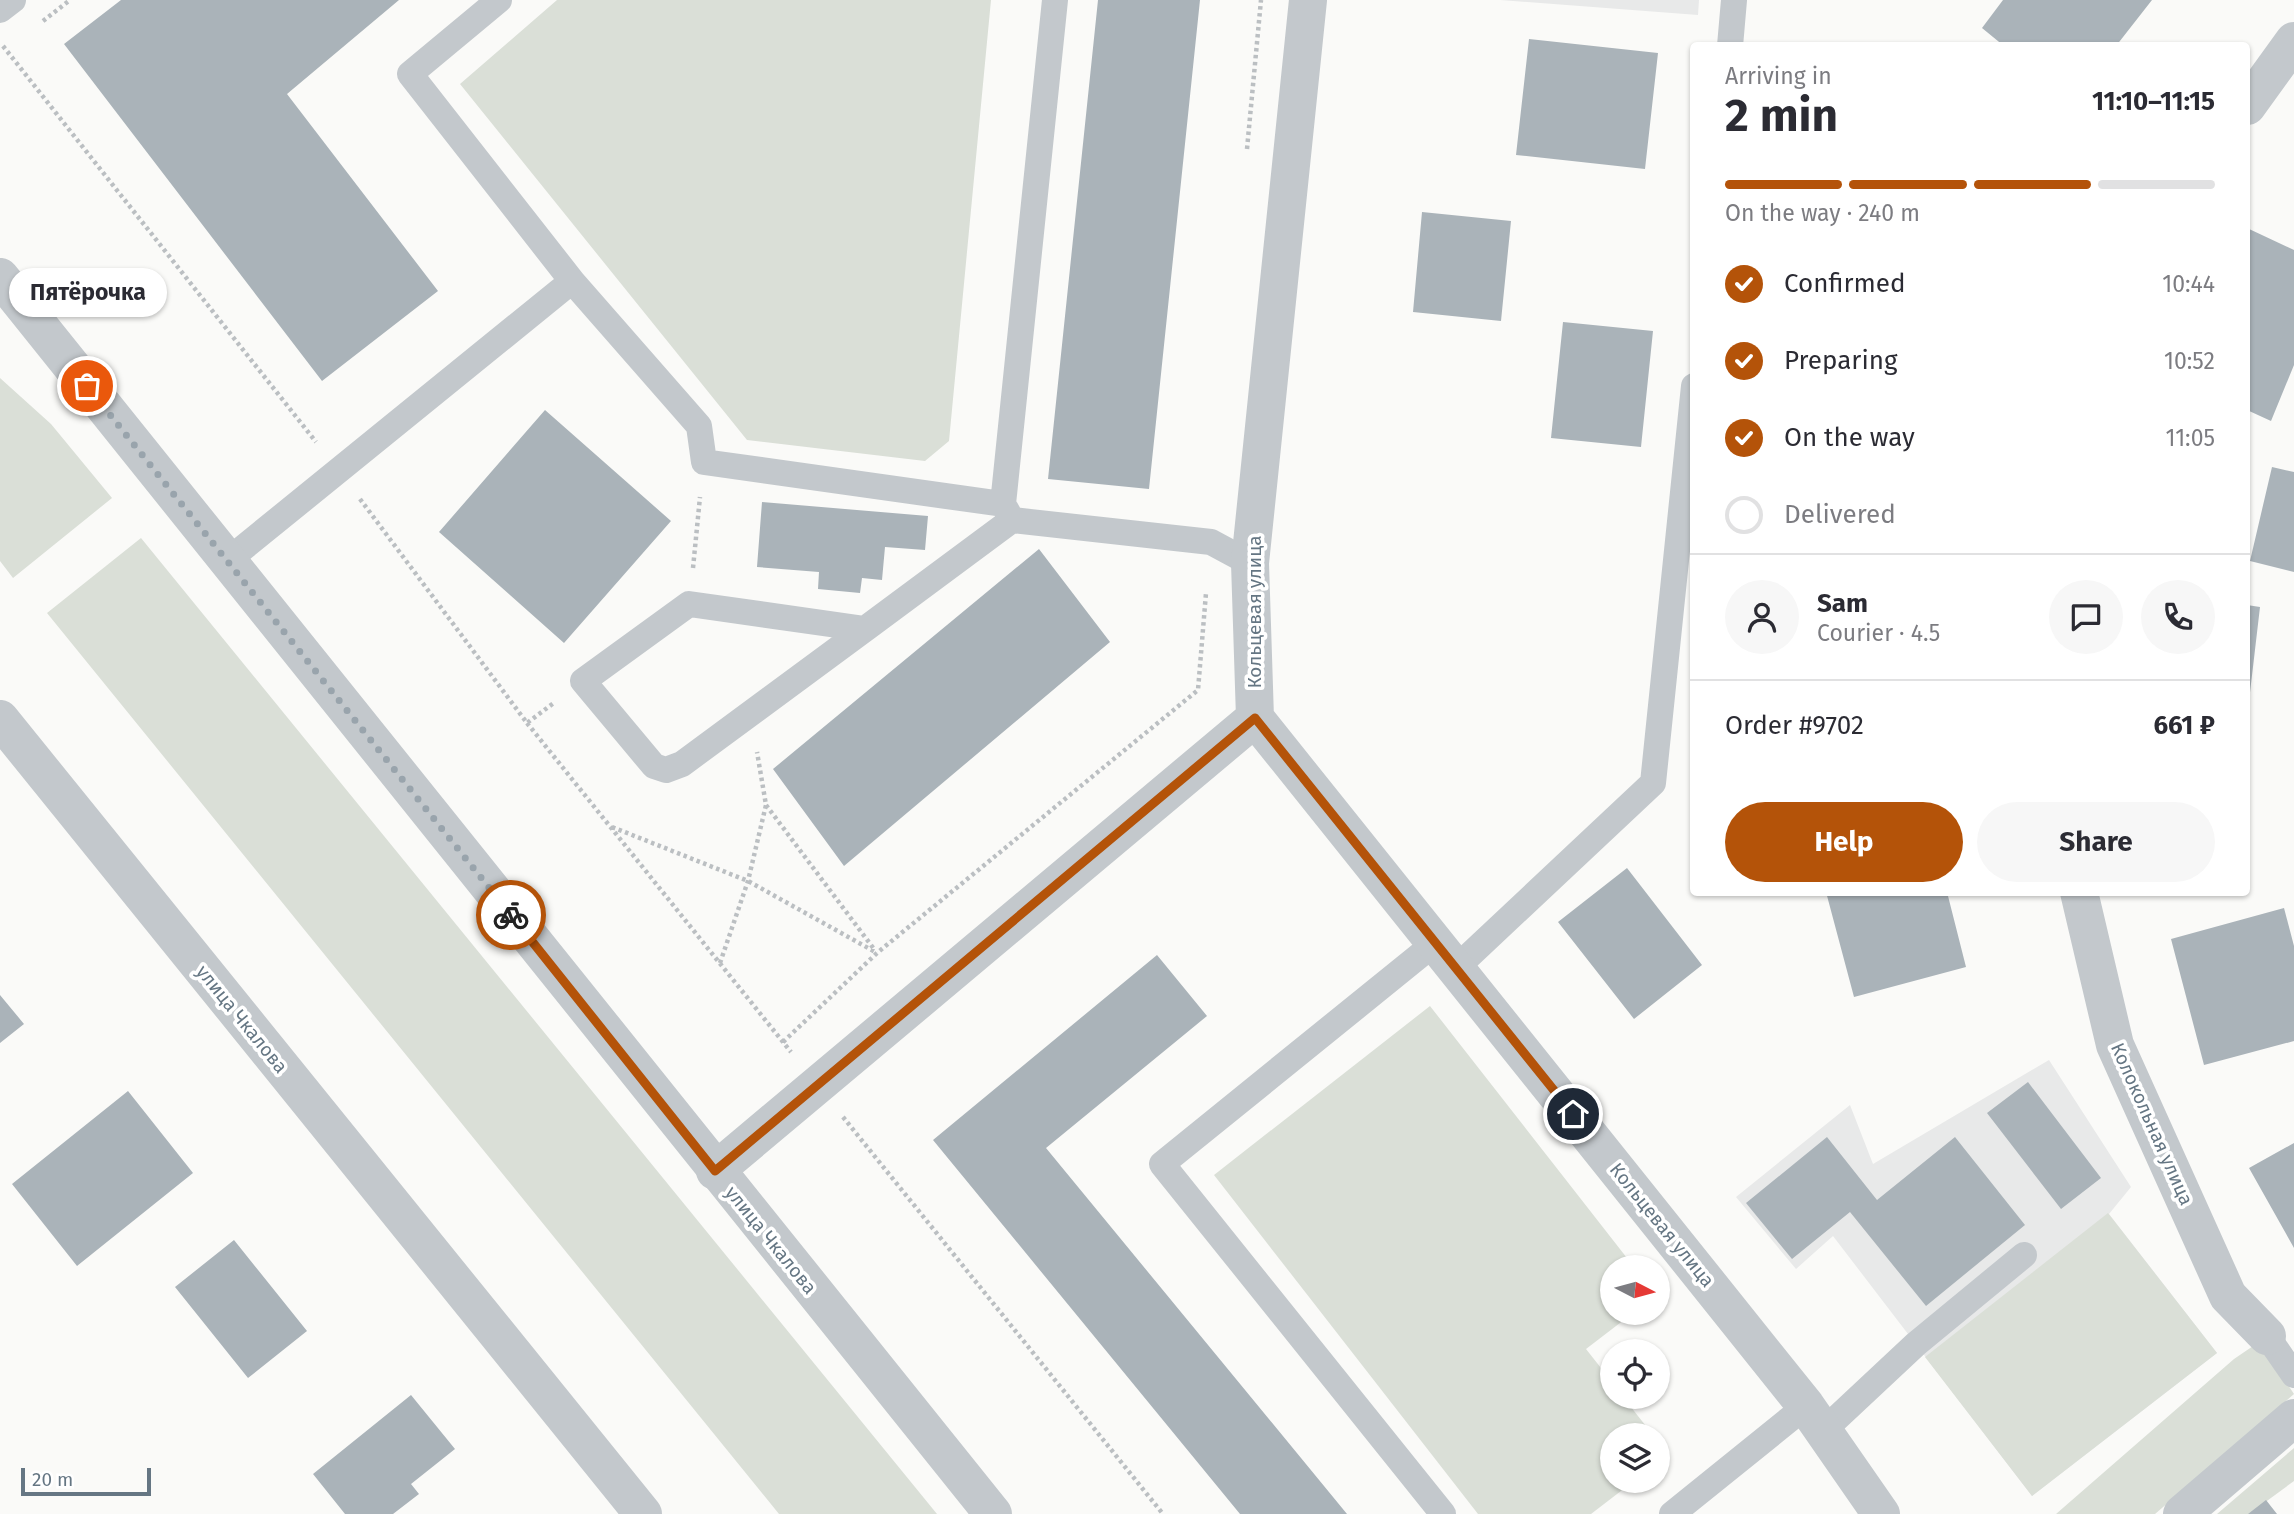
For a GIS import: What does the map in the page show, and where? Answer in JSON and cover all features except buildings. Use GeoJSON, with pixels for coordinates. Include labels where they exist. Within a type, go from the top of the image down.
{"type":"FeatureCollection","features":[{"type":"Feature","properties":{"kind":"street","name":"Кольцевая улица"},"geometry":{"type":"LineString","coordinates":[[1308,0],[1250,563],[1255,718],[1815,1419],[1881,1514]]}},
{"type":"Feature","properties":{"kind":"street"},"geometry":{"type":"LineString","coordinates":[[2250,102],[2294,41]]}},
{"type":"Feature","properties":{"kind":"street","name":"улица Чкалова"},"geometry":{"type":"LineString","coordinates":[[0,276],[715,1171],[993,1514]]}},
{"type":"Feature","properties":{"kind":"street"},"geometry":{"type":"LineString","coordinates":[[715,1171],[1255,718]]}},
{"type":"Feature","properties":{"kind":"street","name":"улица Чкалова"},"geometry":{"type":"LineString","coordinates":[[0,719],[643,1514]]}},
{"type":"Feature","properties":{"kind":"street","name":"Колокольная улица"},"geometry":{"type":"LineString","coordinates":[[2080,896],[2115,1045],[2228,1296],[2267,1336]]}},
{"type":"Feature","properties":{"kind":"street"},"geometry":{"type":"LineString","coordinates":[[2182,1514],[2294,1418]]}},
{"type":"Feature","properties":{"kind":"lane"},"geometry":{"type":"LineString","coordinates":[[0,10],[13,0]]}},
{"type":"Feature","properties":{"kind":"lane"},"geometry":{"type":"LineString","coordinates":[[499,0],[410,74],[572,281],[699,426],[704,462],[1007,512],[1211,542],[1250,563]]}},
{"type":"Feature","properties":{"kind":"lane"},"geometry":{"type":"LineString","coordinates":[[865,629],[689,604],[583,681],[654,766],[666,770],[682,764],[865,629],[1007,512],[1055,0]]}},
{"type":"Feature","properties":{"kind":"lane"},"geometry":{"type":"LineString","coordinates":[[1730,42],[1734,0]]}},
{"type":"Feature","properties":{"kind":"lane"},"geometry":{"type":"LineString","coordinates":[[227,561],[572,281]]}},
{"type":"Feature","properties":{"kind":"lane"},"geometry":{"type":"LineString","coordinates":[[1443,1514],[1162,1164],[1445,956],[1653,783],[1690,425]]}},
{"type":"Feature","properties":{"kind":"lane"},"geometry":{"type":"LineString","coordinates":[[1672,1514],[1815,1419],[1916,1344],[2024,1255]]}},
{"type":"Feature","properties":{"kind":"lane"},"geometry":{"type":"LineString","coordinates":[[2267,1336],[2294,1375]]}},
{"type":"Feature","properties":{"kind":"path"},"geometry":{"type":"LineString","coordinates":[[1247,153],[1261,0]]}},
{"type":"Feature","properties":{"kind":"path"},"geometry":{"type":"LineString","coordinates":[[0,42],[338,469],[527,723],[583,681]]}},
{"type":"Feature","properties":{"kind":"path"},"geometry":{"type":"LineString","coordinates":[[689,604],[704,462]]}},
{"type":"Feature","properties":{"kind":"path"},"geometry":{"type":"LineString","coordinates":[[783,1042],[877,953],[1198,690],[1211,542]]}},
{"type":"Feature","properties":{"kind":"path"},"geometry":{"type":"LineString","coordinates":[[720,964],[748,881],[766,805],[756,748]]}},
{"type":"Feature","properties":{"kind":"path"},"geometry":{"type":"LineString","coordinates":[[766,805],[877,953]]}},
{"type":"Feature","properties":{"kind":"path"},"geometry":{"type":"LineString","coordinates":[[610,826],[748,881],[877,953]]}},
{"type":"Feature","properties":{"kind":"shaded area"},"geometry":{"type":"Polygon","coordinates":[[[557,0],[991,0],[949,441],[925,461],[747,440],[460,84],[557,0]]]}},
{"type":"Feature","properties":{"kind":"shaded area"},"geometry":{"type":"Polygon","coordinates":[[[1500,0],[1699,0],[1698,15],[1500,0]]]}},
{"type":"Feature","properties":{"kind":"shaded area"},"geometry":{"type":"Polygon","coordinates":[[[0,378],[51,424],[112,498],[13,578],[0,561],[0,378]]]}},
{"type":"Feature","properties":{"kind":"shaded area"},"geometry":{"type":"Polygon","coordinates":[[[141,538],[937,1514],[779,1514],[47,613],[141,538]]]}},
{"type":"Feature","properties":{"kind":"shaded area"},"geometry":{"type":"Polygon","coordinates":[[[1430,1006],[1625,1255],[1600,1255],[1600,1325],[1617,1325],[1586,1349],[1600,1367],[1600,1409],[1632,1409],[1644,1423],[1600,1423],[1600,1493],[1618,1493],[1591,1514],[1478,1514],[1214,1175],[1430,1006]]]}},
{"type":"Feature","properties":{"kind":"shaded area"},"geometry":{"type":"Polygon","coordinates":[[[2049,1060],[2131,1187],[2109,1214],[2217,1353],[2032,1496],[1833,1236],[1796,1269],[1736,1197],[1850,1105],[1873,1164],[2049,1060]]]}},
{"type":"Feature","properties":{"kind":"shaded area"},"geometry":{"type":"Polygon","coordinates":[[[2108,1213],[2217,1353],[2032,1496],[1925,1357],[2108,1213]]]}},
{"type":"Feature","properties":{"kind":"shaded area"},"geometry":{"type":"Polygon","coordinates":[[[2259,1342],[2294,1394],[2155,1514],[2056,1514],[2234,1359],[2259,1342]]]}},
{"type":"Feature","properties":{"kind":"shaded area"},"geometry":{"type":"Polygon","coordinates":[[[2294,1448],[2294,1481],[2249,1514],[2217,1514],[2294,1448]]]}},
{"type":"Feature","properties":{"kind":"way so far"},"geometry":{"type":"LineString","coordinates":[[87,386],[511,915]]}},
{"type":"Feature","properties":{"kind":"place","name":"Пятёрочка"},"geometry":{"type":"Point","coordinates":[87,386]}},
{"type":"Feature","properties":{"kind":"route"},"geometry":{"type":"LineString","coordinates":[[511,915],[715,1171],[1255,718],[1573,1114]]}}]}
